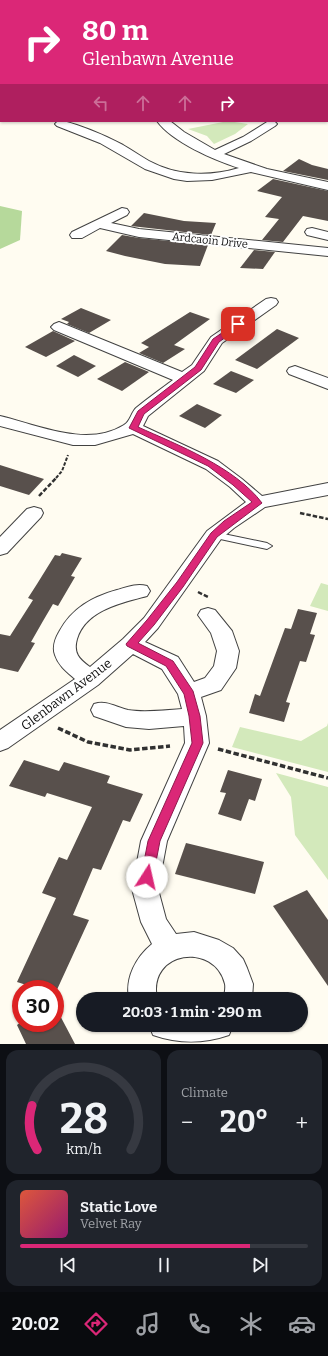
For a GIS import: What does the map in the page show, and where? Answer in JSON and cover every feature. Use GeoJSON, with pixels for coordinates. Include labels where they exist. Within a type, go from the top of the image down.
{"type":"FeatureCollection","features":[{"type":"Feature","properties":{"kind":"street"},"geometry":{"type":"LineString","coordinates":[[164,122],[185,138],[215,154],[250,168],[328,186]]}},
{"type":"Feature","properties":{"kind":"street"},"geometry":{"type":"LineString","coordinates":[[262,122],[285,126]]}},
{"type":"Feature","properties":{"kind":"street"},"geometry":{"type":"LineString","coordinates":[[61,124],[117,146],[150,167],[165,172],[198,178],[230,175],[250,168]]}},
{"type":"Feature","properties":{"kind":"street"},"geometry":{"type":"LineString","coordinates":[[215,154],[247,139],[271,124]]}},
{"type":"Feature","properties":{"kind":"street"},"geometry":{"type":"LineString","coordinates":[[77,235],[122,212]]}},
{"type":"Feature","properties":{"kind":"street","name":"Ardcaoin Drive"},"geometry":{"type":"LineString","coordinates":[[98,224],[139,233],[326,248]]}},
{"type":"Feature","properties":{"kind":"street"},"geometry":{"type":"LineString","coordinates":[[312,232],[328,236]]}},
{"type":"Feature","properties":{"kind":"street"},"geometry":{"type":"LineString","coordinates":[[0,421],[73,440],[95,440],[122,433],[133,428],[141,413],[198,368],[216,340],[271,308]]}},
{"type":"Feature","properties":{"kind":"street"},"geometry":{"type":"LineString","coordinates":[[59,327],[184,380]]}},
{"type":"Feature","properties":{"kind":"street"},"geometry":{"type":"LineString","coordinates":[[88,339],[104,329]]}},
{"type":"Feature","properties":{"kind":"street"},"geometry":{"type":"LineString","coordinates":[[295,371],[328,384]]}},
{"type":"Feature","properties":{"kind":"street"},"geometry":{"type":"LineString","coordinates":[[133,428],[212,465],[236,483],[258,503]]}},
{"type":"Feature","properties":{"kind":"street","name":"Glenbawn Avenue"},"geometry":{"type":"LineString","coordinates":[[0,742],[90,679],[131,644],[151,622],[180,584],[214,535],[227,524],[258,503],[282,496],[328,489]]}},
{"type":"Feature","properties":{"kind":"street"},"geometry":{"type":"LineString","coordinates":[[0,549],[34,513]]}},
{"type":"Feature","properties":{"kind":"street"},"geometry":{"type":"LineString","coordinates":[[90,679],[67,659],[64,645],[72,625],[85,611],[114,597],[140,591]]}},
{"type":"Feature","properties":{"kind":"street"},"geometry":{"type":"LineString","coordinates":[[189,693],[213,684],[225,668],[228,651],[221,632],[208,615]]}},
{"type":"Feature","properties":{"kind":"street"},"geometry":{"type":"LineString","coordinates":[[131,644],[170,663],[189,693],[195,716],[197,743],[154,841],[145,889],[154,922],[169,948]]}},
{"type":"Feature","properties":{"kind":"street"},"geometry":{"type":"LineString","coordinates":[[102,710],[126,718],[149,720],[195,716]]}},
{"type":"Feature","properties":{"kind":"street"},"geometry":{"type":"LineString","coordinates":[[143,992],[142,982],[147,968],[156,956],[169,948],[184,944],[199,944],[214,949],[226,958],[234,970],[239,984],[238,992]]}},
{"type":"Feature","properties":{"kind":"street"},"geometry":{"type":"LineString","coordinates":[[179,1032],[190,1034],[207,1032]]}},
{"type":"Feature","properties":{"kind":"lane"},"geometry":{"type":"LineString","coordinates":[[214,535],[267,546]]}},
{"type":"Feature","properties":{"kind":"path"},"geometry":{"type":"LineString","coordinates":[[34,513],[34,502],[62,471],[73,440]]}},
{"type":"Feature","properties":{"kind":"path"},"geometry":{"type":"LineString","coordinates":[[292,511],[328,519]]}},
{"type":"Feature","properties":{"kind":"path"},"geometry":{"type":"LineString","coordinates":[[39,715],[61,730],[88,742],[130,750],[197,743],[328,778]]}},
{"type":"Feature","properties":{"kind":"green space"},"geometry":{"type":"Polygon","coordinates":[[[223,122],[248,124],[235,134],[214,144],[207,136],[188,129],[223,122]]]}},
{"type":"Feature","properties":{"kind":"green space"},"geometry":{"type":"Polygon","coordinates":[[[0,206],[22,211],[20,240],[0,249],[0,206]]]}},
{"type":"Feature","properties":{"kind":"green space"},"geometry":{"type":"Polygon","coordinates":[[[321,583],[328,585],[328,611],[310,606],[321,583]]]}},
{"type":"Feature","properties":{"kind":"green space"},"geometry":{"type":"Polygon","coordinates":[[[328,723],[328,772],[232,747],[240,727],[301,741],[327,726],[328,723]]]}},
{"type":"Feature","properties":{"kind":"green space"},"geometry":{"type":"Polygon","coordinates":[[[276,773],[328,787],[328,880],[295,835],[291,797],[276,773]]]}},
{"type":"Feature","properties":{"kind":"building"},"geometry":{"type":"Polygon","coordinates":[[[299,159],[312,165],[328,169],[328,180],[283,171],[299,159]]]}},
{"type":"Feature","properties":{"kind":"building"},"geometry":{"type":"Polygon","coordinates":[[[273,179],[328,191],[328,221],[303,216],[283,242],[262,240],[279,219],[265,217],[282,197],[257,191],[273,179]]]}},
{"type":"Feature","properties":{"kind":"building"},"geometry":{"type":"Polygon","coordinates":[[[144,213],[184,221],[216,223],[211,235],[131,226],[144,213]]]}},
{"type":"Feature","properties":{"kind":"building"},"geometry":{"type":"Polygon","coordinates":[[[122,235],[208,245],[200,266],[165,264],[106,251],[122,235]]]}},
{"type":"Feature","properties":{"kind":"building"},"geometry":{"type":"Polygon","coordinates":[[[254,250],[275,252],[263,269],[240,268],[254,250]]]}},
{"type":"Feature","properties":{"kind":"building"},"geometry":{"type":"Polygon","coordinates":[[[81,308],[111,320],[89,333],[67,324],[69,322],[61,319],[81,308]]]}},
{"type":"Feature","properties":{"kind":"building"},"geometry":{"type":"Polygon","coordinates":[[[190,312],[210,319],[174,345],[185,349],[163,363],[139,353],[149,347],[141,343],[190,312]]]}},
{"type":"Feature","properties":{"kind":"building"},"geometry":{"type":"Polygon","coordinates":[[[277,329],[299,338],[257,369],[235,360],[277,329]]]}},
{"type":"Feature","properties":{"kind":"building"},"geometry":{"type":"Polygon","coordinates":[[[53,331],[75,341],[46,357],[25,347],[53,331]]]}},
{"type":"Feature","properties":{"kind":"building"},"geometry":{"type":"Polygon","coordinates":[[[74,355],[96,366],[78,377],[56,366],[74,355]]]}},
{"type":"Feature","properties":{"kind":"building"},"geometry":{"type":"Polygon","coordinates":[[[125,362],[149,372],[122,391],[97,379],[125,362]]]}},
{"type":"Feature","properties":{"kind":"building"},"geometry":{"type":"Polygon","coordinates":[[[231,371],[254,380],[236,393],[213,384],[231,371]]]}},
{"type":"Feature","properties":{"kind":"building"},"geometry":{"type":"Polygon","coordinates":[[[197,404],[222,415],[205,428],[179,416],[197,404]]]}},
{"type":"Feature","properties":{"kind":"building"},"geometry":{"type":"Polygon","coordinates":[[[0,465],[44,479],[29,495],[0,486],[0,465]]]}},
{"type":"Feature","properties":{"kind":"building"},"geometry":{"type":"Polygon","coordinates":[[[62,553],[82,558],[71,576],[75,577],[58,606],[53,604],[31,642],[35,643],[18,672],[0,668],[0,634],[10,636],[33,600],[28,598],[55,555],[60,556],[62,553]]]}},
{"type":"Feature","properties":{"kind":"building"},"geometry":{"type":"Polygon","coordinates":[[[298,609],[317,613],[310,634],[315,635],[306,662],[300,661],[286,702],[290,703],[284,722],[249,713],[255,694],[260,696],[285,628],[291,629],[298,609]]]}},
{"type":"Feature","properties":{"kind":"building"},"geometry":{"type":"Polygon","coordinates":[[[24,760],[59,771],[64,762],[110,776],[107,783],[143,794],[130,822],[123,820],[101,870],[93,868],[73,915],[89,920],[61,980],[18,980],[56,898],[42,893],[59,857],[67,860],[92,807],[47,793],[45,797],[9,786],[24,760]]]}},
{"type":"Feature","properties":{"kind":"building"},"geometry":{"type":"Polygon","coordinates":[[[228,770],[262,779],[255,801],[249,799],[241,821],[218,814],[226,793],[220,792],[228,770]]]}},
{"type":"Feature","properties":{"kind":"building"},"geometry":{"type":"Polygon","coordinates":[[[186,843],[264,862],[255,894],[175,874],[186,843]]]}},
{"type":"Feature","properties":{"kind":"building"},"geometry":{"type":"Polygon","coordinates":[[[307,890],[328,920],[328,986],[273,906],[307,890]]]}},
{"type":"Feature","properties":{"kind":"building"},"geometry":{"type":"Polygon","coordinates":[[[64,1023],[75,1044],[26,1044],[20,1032],[64,1032],[64,1023]]]}},
{"type":"Feature","properties":{"kind":"route"},"geometry":{"type":"LineString","coordinates":[[147,877],[154,841],[197,743],[195,716],[189,693],[170,663],[131,644],[151,622],[180,584],[214,535],[227,524],[258,503],[236,483],[212,465],[133,428],[141,413],[198,368],[216,340],[238,324]]}}]}
